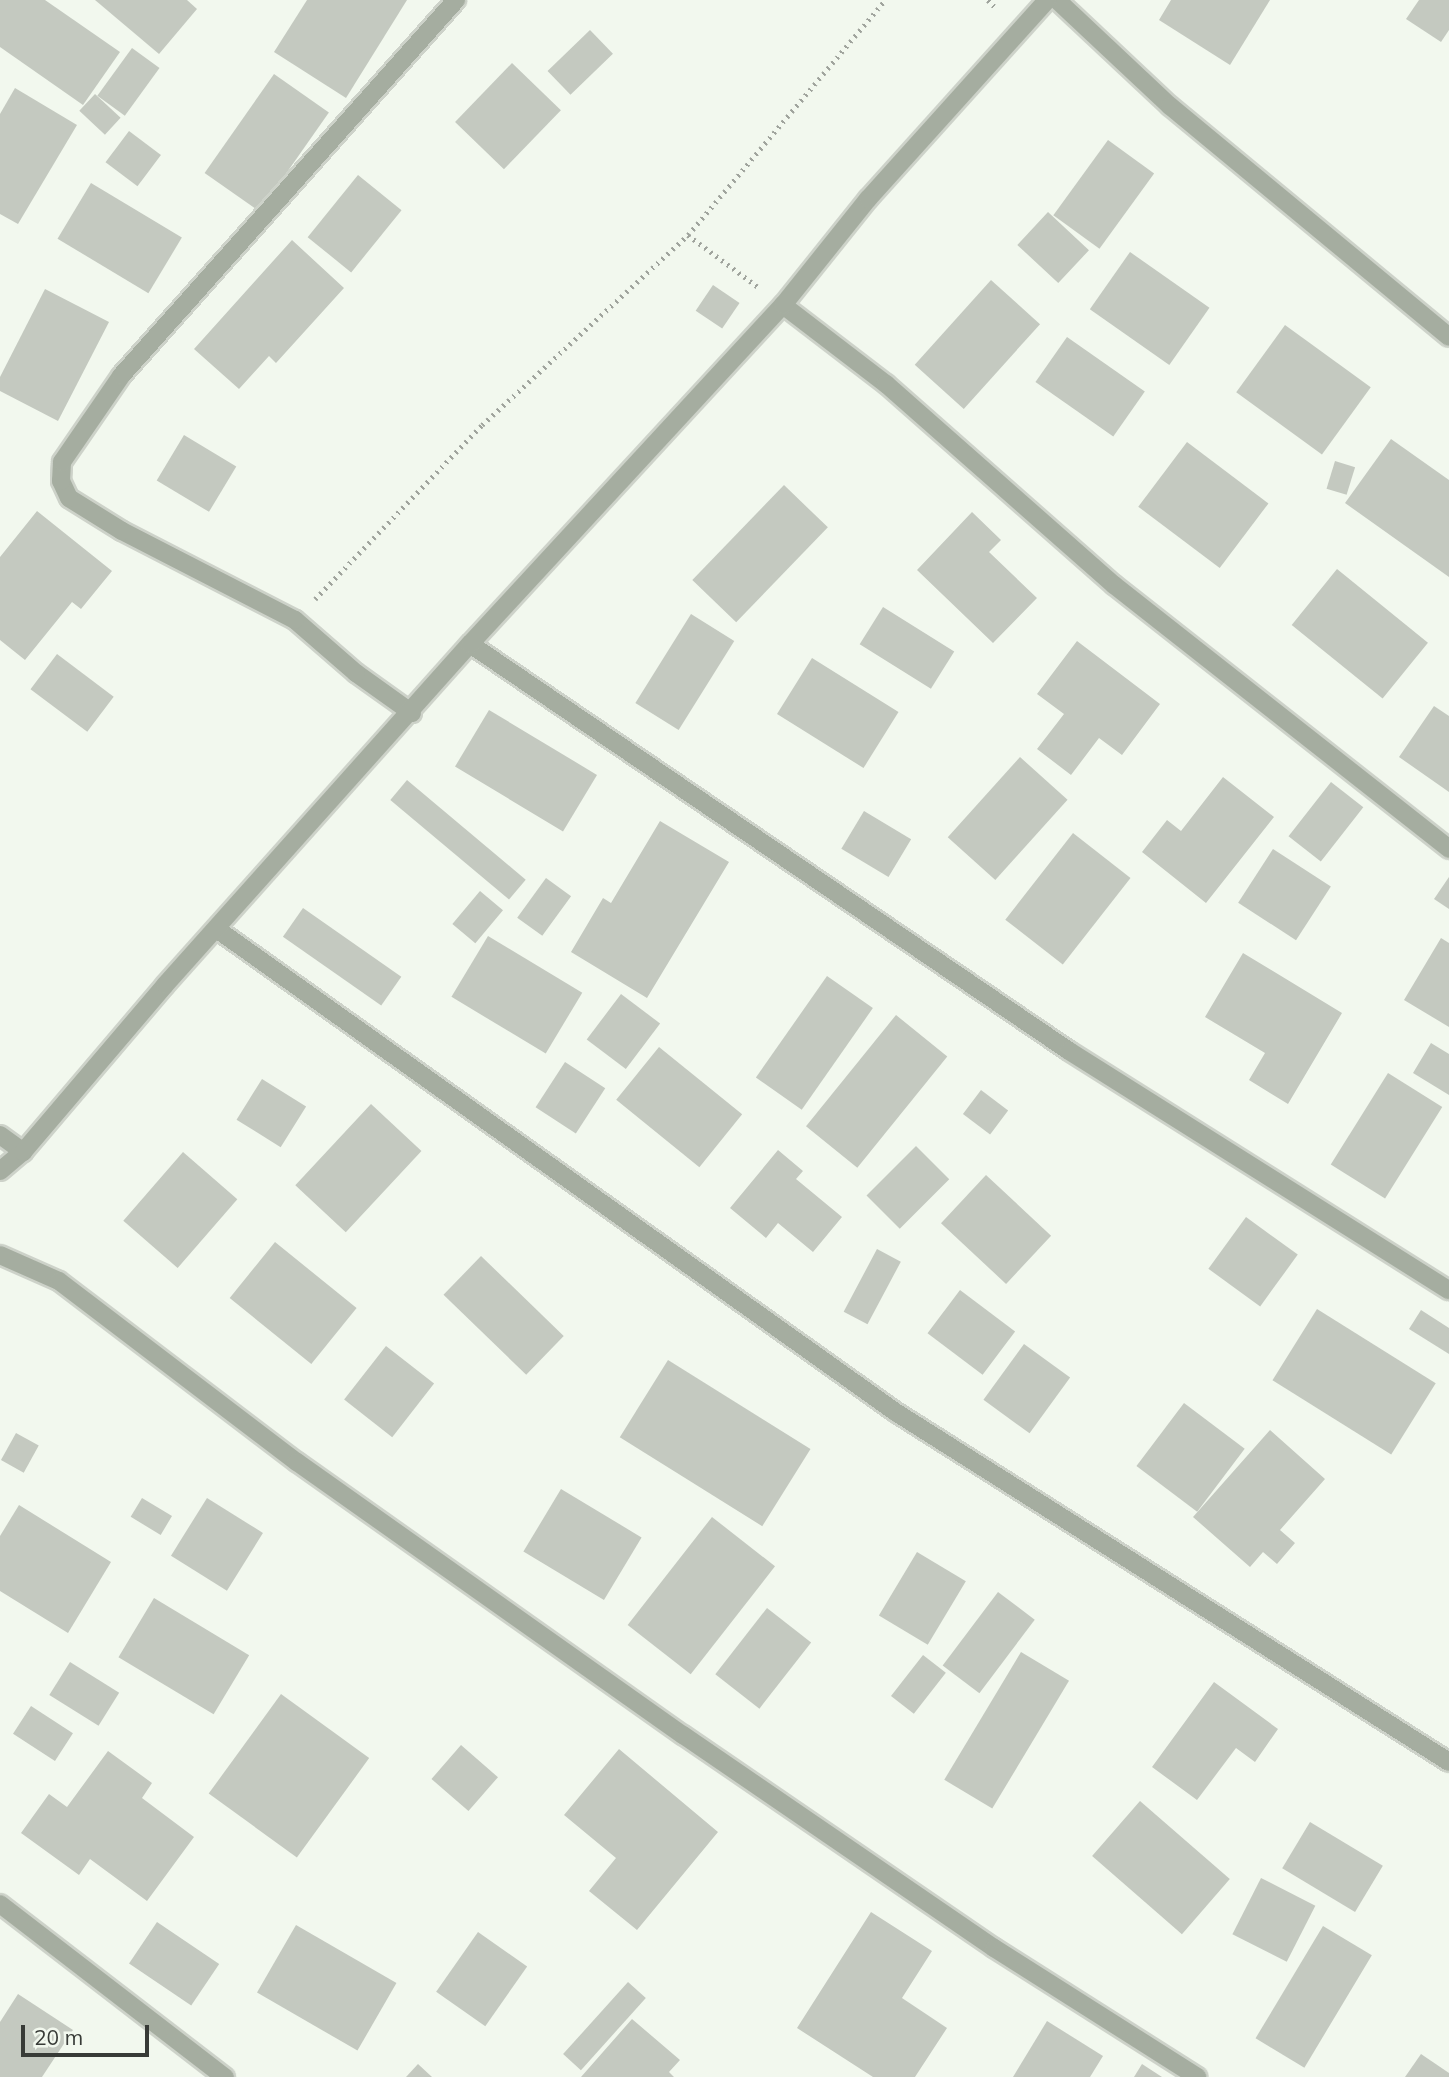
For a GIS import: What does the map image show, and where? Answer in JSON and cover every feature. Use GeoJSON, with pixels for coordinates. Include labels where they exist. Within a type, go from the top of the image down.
{"type":"FeatureCollection","features":[{"type":"Feature","properties":{"kind":"street"},"geometry":{"type":"LineString","coordinates":[[412,713],[356,673],[295,620],[225,587],[69,498],[61,481],[62,462],[121,376],[456,0]]}},
{"type":"Feature","properties":{"kind":"street"},"geometry":{"type":"LineString","coordinates":[[0,1171],[23,1153],[165,985],[218,930],[470,644],[783,305],[868,199],[1047,0]]}},
{"type":"Feature","properties":{"kind":"street"},"geometry":{"type":"LineString","coordinates":[[1057,0],[1170,106],[1449,337]]}},
{"type":"Feature","properties":{"kind":"street"},"geometry":{"type":"LineString","coordinates":[[783,305],[886,384],[1114,585],[1449,849]]}},
{"type":"Feature","properties":{"kind":"street"},"geometry":{"type":"LineString","coordinates":[[470,644],[1069,1051],[1449,1290]]}},
{"type":"Feature","properties":{"kind":"street"},"geometry":{"type":"LineString","coordinates":[[218,930],[897,1413],[1449,1762]]}},
{"type":"Feature","properties":{"kind":"street"},"geometry":{"type":"LineString","coordinates":[[0,1135],[23,1153]]}},
{"type":"Feature","properties":{"kind":"street"},"geometry":{"type":"LineString","coordinates":[[0,1255],[59,1281],[297,1462],[683,1735],[994,1948],[1197,2077]]}},
{"type":"Feature","properties":{"kind":"street"},"geometry":{"type":"LineString","coordinates":[[0,1904],[225,2077]]}},
{"type":"Feature","properties":{"kind":"path"},"geometry":{"type":"LineString","coordinates":[[295,620],[482,425],[688,235],[885,0]]}},
{"type":"Feature","properties":{"kind":"path"},"geometry":{"type":"LineString","coordinates":[[688,235],[783,305]]}},
{"type":"Feature","properties":{"kind":"building"},"geometry":{"type":"Polygon","coordinates":[[[0,0],[45,0],[120,52],[83,105],[0,47],[0,0]]]}},
{"type":"Feature","properties":{"kind":"building"},"geometry":{"type":"Polygon","coordinates":[[[95,0],[187,0],[197,9],[159,54],[95,0]]]}},
{"type":"Feature","properties":{"kind":"building"},"geometry":{"type":"Polygon","coordinates":[[[307,0],[407,0],[346,98],[274,52],[307,0]]]}},
{"type":"Feature","properties":{"kind":"building"},"geometry":{"type":"Polygon","coordinates":[[[1171,0],[1270,0],[1230,65],[1159,20],[1171,0]]]}},
{"type":"Feature","properties":{"kind":"building"},"geometry":{"type":"Polygon","coordinates":[[[1419,0],[1449,0],[1449,30],[1441,42],[1406,19],[1419,0]]]}},
{"type":"Feature","properties":{"kind":"building"},"geometry":{"type":"Polygon","coordinates":[[[590,30],[613,54],[570,95],[548,71],[590,30]]]}},
{"type":"Feature","properties":{"kind":"building"},"geometry":{"type":"Polygon","coordinates":[[[132,48],[160,68],[125,116],[97,96],[132,48]]]}},
{"type":"Feature","properties":{"kind":"building"},"geometry":{"type":"Polygon","coordinates":[[[512,63],[561,110],[504,169],[455,122],[512,63]]]}},
{"type":"Feature","properties":{"kind":"building"},"geometry":{"type":"Polygon","coordinates":[[[274,74],[329,112],[259,212],[205,173],[274,74]]]}},
{"type":"Feature","properties":{"kind":"building"},"geometry":{"type":"Polygon","coordinates":[[[15,88],[77,125],[18,224],[0,214],[0,114],[15,88]]]}},
{"type":"Feature","properties":{"kind":"building"},"geometry":{"type":"Polygon","coordinates":[[[95,94],[121,118],[105,135],[79,111],[95,94]]]}},
{"type":"Feature","properties":{"kind":"building"},"geometry":{"type":"Polygon","coordinates":[[[129,131],[161,155],[137,186],[106,162],[129,131]]]}},
{"type":"Feature","properties":{"kind":"building"},"geometry":{"type":"Polygon","coordinates":[[[1108,140],[1154,174],[1099,249],[1053,215],[1108,140]]]}},
{"type":"Feature","properties":{"kind":"building"},"geometry":{"type":"Polygon","coordinates":[[[358,175],[402,210],[351,272],[308,237],[358,175]]]}},
{"type":"Feature","properties":{"kind":"building"},"geometry":{"type":"Polygon","coordinates":[[[91,183],[182,238],[148,293],[58,239],[91,183]]]}},
{"type":"Feature","properties":{"kind":"building"},"geometry":{"type":"Polygon","coordinates":[[[1048,212],[1089,250],[1058,283],[1017,245],[1048,212]]]}},
{"type":"Feature","properties":{"kind":"building"},"geometry":{"type":"Polygon","coordinates":[[[292,240],[344,288],[276,363],[269,356],[239,389],[194,349],[292,240]]]}},
{"type":"Feature","properties":{"kind":"building"},"geometry":{"type":"Polygon","coordinates":[[[1130,252],[1209,308],[1169,365],[1090,309],[1130,252]]]}},
{"type":"Feature","properties":{"kind":"building"},"geometry":{"type":"Polygon","coordinates":[[[991,280],[1040,324],[964,409],[915,365],[991,280]]]}},
{"type":"Feature","properties":{"kind":"building"},"geometry":{"type":"Polygon","coordinates":[[[713,285],[740,303],[722,329],[696,311],[713,285]]]}},
{"type":"Feature","properties":{"kind":"building"},"geometry":{"type":"Polygon","coordinates":[[[45,289],[109,322],[58,421],[0,391],[0,377],[45,289]]]}},
{"type":"Feature","properties":{"kind":"building"},"geometry":{"type":"Polygon","coordinates":[[[1285,325],[1371,387],[1322,454],[1236,392],[1285,325]]]}},
{"type":"Feature","properties":{"kind":"building"},"geometry":{"type":"Polygon","coordinates":[[[1067,337],[1145,391],[1113,437],[1035,382],[1067,337]]]}},
{"type":"Feature","properties":{"kind":"building"},"geometry":{"type":"Polygon","coordinates":[[[184,435],[236,466],[209,512],[157,480],[184,435]]]}},
{"type":"Feature","properties":{"kind":"building"},"geometry":{"type":"Polygon","coordinates":[[[1391,439],[1449,480],[1449,577],[1345,503],[1391,439]]]}},
{"type":"Feature","properties":{"kind":"building"},"geometry":{"type":"Polygon","coordinates":[[[1187,442],[1268,503],[1220,568],[1138,507],[1187,442]]]}},
{"type":"Feature","properties":{"kind":"building"},"geometry":{"type":"Polygon","coordinates":[[[1335,461],[1355,467],[1347,495],[1327,489],[1335,461]]]}},
{"type":"Feature","properties":{"kind":"building"},"geometry":{"type":"Polygon","coordinates":[[[784,485],[828,527],[736,622],[692,580],[784,485]]]}},
{"type":"Feature","properties":{"kind":"building"},"geometry":{"type":"Polygon","coordinates":[[[37,511],[112,571],[81,609],[72,602],[25,660],[0,640],[0,557],[37,511]]]}},
{"type":"Feature","properties":{"kind":"building"},"geometry":{"type":"Polygon","coordinates":[[[972,512],[1001,540],[989,552],[1037,598],[993,643],[917,570],[972,512]]]}},
{"type":"Feature","properties":{"kind":"building"},"geometry":{"type":"Polygon","coordinates":[[[1337,569],[1428,643],[1383,699],[1292,625],[1337,569]]]}},
{"type":"Feature","properties":{"kind":"building"},"geometry":{"type":"Polygon","coordinates":[[[883,607],[954,652],[931,689],[860,644],[883,607]]]}},
{"type":"Feature","properties":{"kind":"building"},"geometry":{"type":"Polygon","coordinates":[[[691,614],[734,641],[679,730],[635,703],[691,614]]]}},
{"type":"Feature","properties":{"kind":"building"},"geometry":{"type":"Polygon","coordinates":[[[1077,641],[1160,704],[1122,755],[1099,738],[1071,775],[1037,749],[1064,714],[1037,694],[1077,641]]]}},
{"type":"Feature","properties":{"kind":"building"},"geometry":{"type":"Polygon","coordinates":[[[57,654],[114,697],[87,732],[31,689],[57,654]]]}},
{"type":"Feature","properties":{"kind":"building"},"geometry":{"type":"Polygon","coordinates":[[[812,658],[899,712],[864,768],[777,714],[812,658]]]}},
{"type":"Feature","properties":{"kind":"building"},"geometry":{"type":"Polygon","coordinates":[[[1434,706],[1449,716],[1449,792],[1399,757],[1434,706]]]}},
{"type":"Feature","properties":{"kind":"building"},"geometry":{"type":"Polygon","coordinates":[[[489,710],[597,775],[563,831],[455,767],[489,710]]]}},
{"type":"Feature","properties":{"kind":"building"},"geometry":{"type":"Polygon","coordinates":[[[1020,757],[1068,800],[995,880],[948,837],[1020,757]]]}},
{"type":"Feature","properties":{"kind":"building"},"geometry":{"type":"Polygon","coordinates":[[[1223,777],[1274,817],[1206,903],[1142,852],[1167,820],[1181,831],[1223,777]]]}},
{"type":"Feature","properties":{"kind":"building"},"geometry":{"type":"Polygon","coordinates":[[[407,780],[526,880],[509,900],[390,800],[407,780]]]}},
{"type":"Feature","properties":{"kind":"building"},"geometry":{"type":"Polygon","coordinates":[[[1331,782],[1363,807],[1321,862],[1289,836],[1331,782]]]}},
{"type":"Feature","properties":{"kind":"building"},"geometry":{"type":"Polygon","coordinates":[[[864,811],[911,839],[888,877],[841,849],[864,811]]]}},
{"type":"Feature","properties":{"kind":"building"},"geometry":{"type":"Polygon","coordinates":[[[660,821],[729,862],[647,998],[571,952],[603,898],[611,903],[660,821]]]}},
{"type":"Feature","properties":{"kind":"building"},"geometry":{"type":"Polygon","coordinates":[[[1073,833],[1131,878],[1063,965],[1005,920],[1073,833]]]}},
{"type":"Feature","properties":{"kind":"building"},"geometry":{"type":"Polygon","coordinates":[[[1273,849],[1331,887],[1296,940],[1238,903],[1273,849]]]}},
{"type":"Feature","properties":{"kind":"building"},"geometry":{"type":"Polygon","coordinates":[[[1449,877],[1449,909],[1434,899],[1449,877]]]}},
{"type":"Feature","properties":{"kind":"building"},"geometry":{"type":"Polygon","coordinates":[[[546,878],[571,896],[542,936],[517,918],[546,878]]]}},
{"type":"Feature","properties":{"kind":"building"},"geometry":{"type":"Polygon","coordinates":[[[480,891],[503,910],[475,943],[452,924],[480,891]]]}},
{"type":"Feature","properties":{"kind":"building"},"geometry":{"type":"Polygon","coordinates":[[[303,908],[401,977],[381,1005],[283,937],[303,908]]]}},
{"type":"Feature","properties":{"kind":"building"},"geometry":{"type":"Polygon","coordinates":[[[488,936],[582,993],[546,1054],[451,997],[488,936]]]}},
{"type":"Feature","properties":{"kind":"building"},"geometry":{"type":"Polygon","coordinates":[[[1441,938],[1449,943],[1449,1027],[1404,1000],[1441,938]]]}},
{"type":"Feature","properties":{"kind":"building"},"geometry":{"type":"Polygon","coordinates":[[[1243,953],[1342,1013],[1288,1104],[1249,1080],[1265,1053],[1205,1017],[1243,953]]]}},
{"type":"Feature","properties":{"kind":"building"},"geometry":{"type":"Polygon","coordinates":[[[827,976],[873,1008],[802,1110],[756,1078],[827,976]]]}},
{"type":"Feature","properties":{"kind":"building"},"geometry":{"type":"Polygon","coordinates":[[[621,994],[660,1023],[626,1069],[587,1040],[621,994]]]}},
{"type":"Feature","properties":{"kind":"building"},"geometry":{"type":"Polygon","coordinates":[[[896,1015],[947,1057],[857,1168],[806,1126],[896,1015]]]}},
{"type":"Feature","properties":{"kind":"building"},"geometry":{"type":"Polygon","coordinates":[[[1431,1043],[1449,1054],[1449,1095],[1413,1073],[1431,1043]]]}},
{"type":"Feature","properties":{"kind":"building"},"geometry":{"type":"Polygon","coordinates":[[[659,1047],[742,1114],[699,1167],[616,1100],[659,1047]]]}},
{"type":"Feature","properties":{"kind":"building"},"geometry":{"type":"Polygon","coordinates":[[[565,1062],[605,1088],[576,1133],[536,1107],[565,1062]]]}},
{"type":"Feature","properties":{"kind":"building"},"geometry":{"type":"Polygon","coordinates":[[[1388,1073],[1442,1107],[1385,1199],[1331,1165],[1388,1073]]]}},
{"type":"Feature","properties":{"kind":"building"},"geometry":{"type":"Polygon","coordinates":[[[262,1079],[306,1107],[281,1147],[237,1120],[262,1079]]]}},
{"type":"Feature","properties":{"kind":"building"},"geometry":{"type":"Polygon","coordinates":[[[981,1090],[1008,1110],[990,1134],[963,1114],[981,1090]]]}},
{"type":"Feature","properties":{"kind":"building"},"geometry":{"type":"Polygon","coordinates":[[[371,1104],[421,1151],[346,1232],[295,1185],[371,1104]]]}},
{"type":"Feature","properties":{"kind":"building"},"geometry":{"type":"Polygon","coordinates":[[[916,1146],[949,1179],[900,1229],[867,1195],[916,1146]]]}},
{"type":"Feature","properties":{"kind":"building"},"geometry":{"type":"Polygon","coordinates":[[[778,1150],[803,1171],[796,1179],[842,1217],[813,1252],[778,1223],[766,1238],[730,1208],[778,1150]]]}},
{"type":"Feature","properties":{"kind":"building"},"geometry":{"type":"Polygon","coordinates":[[[183,1152],[237,1199],[178,1268],[123,1221],[183,1152]]]}},
{"type":"Feature","properties":{"kind":"building"},"geometry":{"type":"Polygon","coordinates":[[[986,1175],[1051,1236],[1006,1284],[941,1223],[986,1175]]]}},
{"type":"Feature","properties":{"kind":"building"},"geometry":{"type":"Polygon","coordinates":[[[1246,1217],[1298,1255],[1260,1306],[1208,1269],[1246,1217]]]}},
{"type":"Feature","properties":{"kind":"building"},"geometry":{"type":"Polygon","coordinates":[[[275,1242],[357,1308],[311,1364],[230,1298],[275,1242]]]}},
{"type":"Feature","properties":{"kind":"building"},"geometry":{"type":"Polygon","coordinates":[[[877,1249],[901,1262],[868,1324],[844,1312],[877,1249]]]}},
{"type":"Feature","properties":{"kind":"building"},"geometry":{"type":"Polygon","coordinates":[[[481,1256],[564,1336],[526,1375],[443,1295],[481,1256]]]}},
{"type":"Feature","properties":{"kind":"building"},"geometry":{"type":"Polygon","coordinates":[[[960,1290],[1015,1332],[983,1375],[928,1333],[960,1290]]]}},
{"type":"Feature","properties":{"kind":"building"},"geometry":{"type":"Polygon","coordinates":[[[1317,1309],[1436,1383],[1391,1454],[1272,1380],[1317,1309]]]}},
{"type":"Feature","properties":{"kind":"building"},"geometry":{"type":"Polygon","coordinates":[[[1421,1310],[1449,1328],[1449,1354],[1409,1329],[1421,1310]]]}},
{"type":"Feature","properties":{"kind":"building"},"geometry":{"type":"Polygon","coordinates":[[[1024,1344],[1070,1378],[1030,1433],[983,1400],[1024,1344]]]}},
{"type":"Feature","properties":{"kind":"building"},"geometry":{"type":"Polygon","coordinates":[[[386,1346],[434,1384],[392,1437],[344,1400],[386,1346]]]}},
{"type":"Feature","properties":{"kind":"building"},"geometry":{"type":"Polygon","coordinates":[[[668,1360],[810,1449],[762,1526],[620,1437],[668,1360]]]}},
{"type":"Feature","properties":{"kind":"building"},"geometry":{"type":"Polygon","coordinates":[[[1184,1403],[1245,1449],[1197,1512],[1136,1466],[1184,1403]]]}},
{"type":"Feature","properties":{"kind":"building"},"geometry":{"type":"Polygon","coordinates":[[[1270,1430],[1325,1479],[1280,1530],[1295,1543],[1277,1564],[1263,1552],[1250,1567],[1193,1517],[1270,1430]]]}},
{"type":"Feature","properties":{"kind":"building"},"geometry":{"type":"Polygon","coordinates":[[[16,1433],[39,1446],[24,1473],[1,1460],[16,1433]]]}},
{"type":"Feature","properties":{"kind":"building"},"geometry":{"type":"Polygon","coordinates":[[[561,1489],[642,1537],[604,1600],[523,1552],[561,1489]]]}},
{"type":"Feature","properties":{"kind":"building"},"geometry":{"type":"Polygon","coordinates":[[[142,1498],[172,1516],[161,1535],[131,1517],[142,1498]]]}},
{"type":"Feature","properties":{"kind":"building"},"geometry":{"type":"Polygon","coordinates":[[[207,1498],[263,1533],[227,1591],[171,1556],[207,1498]]]}},
{"type":"Feature","properties":{"kind":"building"},"geometry":{"type":"Polygon","coordinates":[[[19,1505],[111,1562],[68,1633],[0,1591],[0,1536],[19,1505]]]}},
{"type":"Feature","properties":{"kind":"building"},"geometry":{"type":"Polygon","coordinates":[[[712,1517],[775,1566],[691,1674],[628,1625],[712,1517]]]}},
{"type":"Feature","properties":{"kind":"building"},"geometry":{"type":"Polygon","coordinates":[[[917,1552],[966,1581],[928,1645],[879,1615],[917,1552]]]}},
{"type":"Feature","properties":{"kind":"building"},"geometry":{"type":"Polygon","coordinates":[[[998,1592],[1035,1620],[979,1693],[943,1665],[998,1592]]]}},
{"type":"Feature","properties":{"kind":"building"},"geometry":{"type":"Polygon","coordinates":[[[154,1598],[249,1655],[214,1714],[118,1657],[154,1598]]]}},
{"type":"Feature","properties":{"kind":"building"},"geometry":{"type":"Polygon","coordinates":[[[767,1608],[811,1642],[759,1709],[715,1674],[767,1608]]]}},
{"type":"Feature","properties":{"kind":"building"},"geometry":{"type":"Polygon","coordinates":[[[1021,1652],[1069,1681],[992,1809],[944,1780],[1021,1652]]]}},
{"type":"Feature","properties":{"kind":"building"},"geometry":{"type":"Polygon","coordinates":[[[923,1655],[946,1673],[914,1714],[891,1696],[923,1655]]]}},
{"type":"Feature","properties":{"kind":"building"},"geometry":{"type":"Polygon","coordinates":[[[70,1662],[119,1693],[99,1726],[49,1695],[70,1662]]]}},
{"type":"Feature","properties":{"kind":"building"},"geometry":{"type":"Polygon","coordinates":[[[1214,1682],[1278,1729],[1255,1762],[1236,1748],[1197,1800],[1152,1767],[1214,1682]]]}},
{"type":"Feature","properties":{"kind":"building"},"geometry":{"type":"Polygon","coordinates":[[[281,1694],[369,1758],[297,1858],[209,1794],[281,1694]]]}},
{"type":"Feature","properties":{"kind":"building"},"geometry":{"type":"Polygon","coordinates":[[[31,1706],[73,1733],[55,1761],[13,1734],[31,1706]]]}},
{"type":"Feature","properties":{"kind":"building"},"geometry":{"type":"Polygon","coordinates":[[[461,1745],[498,1777],[468,1811],[431,1779],[461,1745]]]}},
{"type":"Feature","properties":{"kind":"building"},"geometry":{"type":"Polygon","coordinates":[[[619,1749],[718,1832],[637,1930],[589,1891],[616,1858],[564,1815],[619,1749]]]}},
{"type":"Feature","properties":{"kind":"building"},"geometry":{"type":"Polygon","coordinates":[[[108,1751],[152,1783],[142,1798],[194,1837],[147,1901],[90,1859],[79,1875],[21,1833],[49,1794],[67,1807],[108,1751]]]}},
{"type":"Feature","properties":{"kind":"building"},"geometry":{"type":"Polygon","coordinates":[[[1140,1801],[1230,1879],[1182,1934],[1092,1856],[1140,1801]]]}},
{"type":"Feature","properties":{"kind":"building"},"geometry":{"type":"Polygon","coordinates":[[[1310,1822],[1383,1866],[1355,1912],[1282,1868],[1310,1822]]]}},
{"type":"Feature","properties":{"kind":"building"},"geometry":{"type":"Polygon","coordinates":[[[1261,1878],[1315,1906],[1287,1962],[1232,1934],[1261,1878]]]}},
{"type":"Feature","properties":{"kind":"building"},"geometry":{"type":"Polygon","coordinates":[[[871,1912],[932,1951],[902,1998],[947,2028],[915,2077],[873,2077],[797,2028],[871,1912]]]}},
{"type":"Feature","properties":{"kind":"building"},"geometry":{"type":"Polygon","coordinates":[[[157,1922],[219,1964],[191,2005],[129,1963],[157,1922]]]}},
{"type":"Feature","properties":{"kind":"building"},"geometry":{"type":"Polygon","coordinates":[[[296,1925],[396,1983],[357,2051],[257,1993],[296,1925]]]}},
{"type":"Feature","properties":{"kind":"building"},"geometry":{"type":"Polygon","coordinates":[[[1323,1926],[1372,1955],[1304,2068],[1256,2038],[1323,1926]]]}},
{"type":"Feature","properties":{"kind":"building"},"geometry":{"type":"Polygon","coordinates":[[[478,1932],[527,1966],[485,2026],[436,1992],[478,1932]]]}},
{"type":"Feature","properties":{"kind":"building"},"geometry":{"type":"Polygon","coordinates":[[[628,1982],[646,1998],[581,2070],[563,2054],[628,1982]]]}},
{"type":"Feature","properties":{"kind":"building"},"geometry":{"type":"Polygon","coordinates":[[[18,1994],[73,2030],[42,2077],[0,2077],[0,2022],[18,1994]]]}},
{"type":"Feature","properties":{"kind":"building"},"geometry":{"type":"Polygon","coordinates":[[[632,2019],[680,2060],[669,2072],[674,2077],[581,2077],[632,2019]]]}},
{"type":"Feature","properties":{"kind":"building"},"geometry":{"type":"Polygon","coordinates":[[[1047,2021],[1103,2056],[1090,2077],[1013,2077],[1047,2021]]]}},
{"type":"Feature","properties":{"kind":"building"},"geometry":{"type":"Polygon","coordinates":[[[1421,2054],[1449,2073],[1449,2077],[1405,2077],[1421,2054]]]}},
{"type":"Feature","properties":{"kind":"building"},"geometry":{"type":"Polygon","coordinates":[[[418,2064],[432,2077],[406,2077],[418,2064]]]}},
{"type":"Feature","properties":{"kind":"building"},"geometry":{"type":"Polygon","coordinates":[[[1142,2064],[1162,2077],[1134,2077],[1142,2064]]]}}]}
